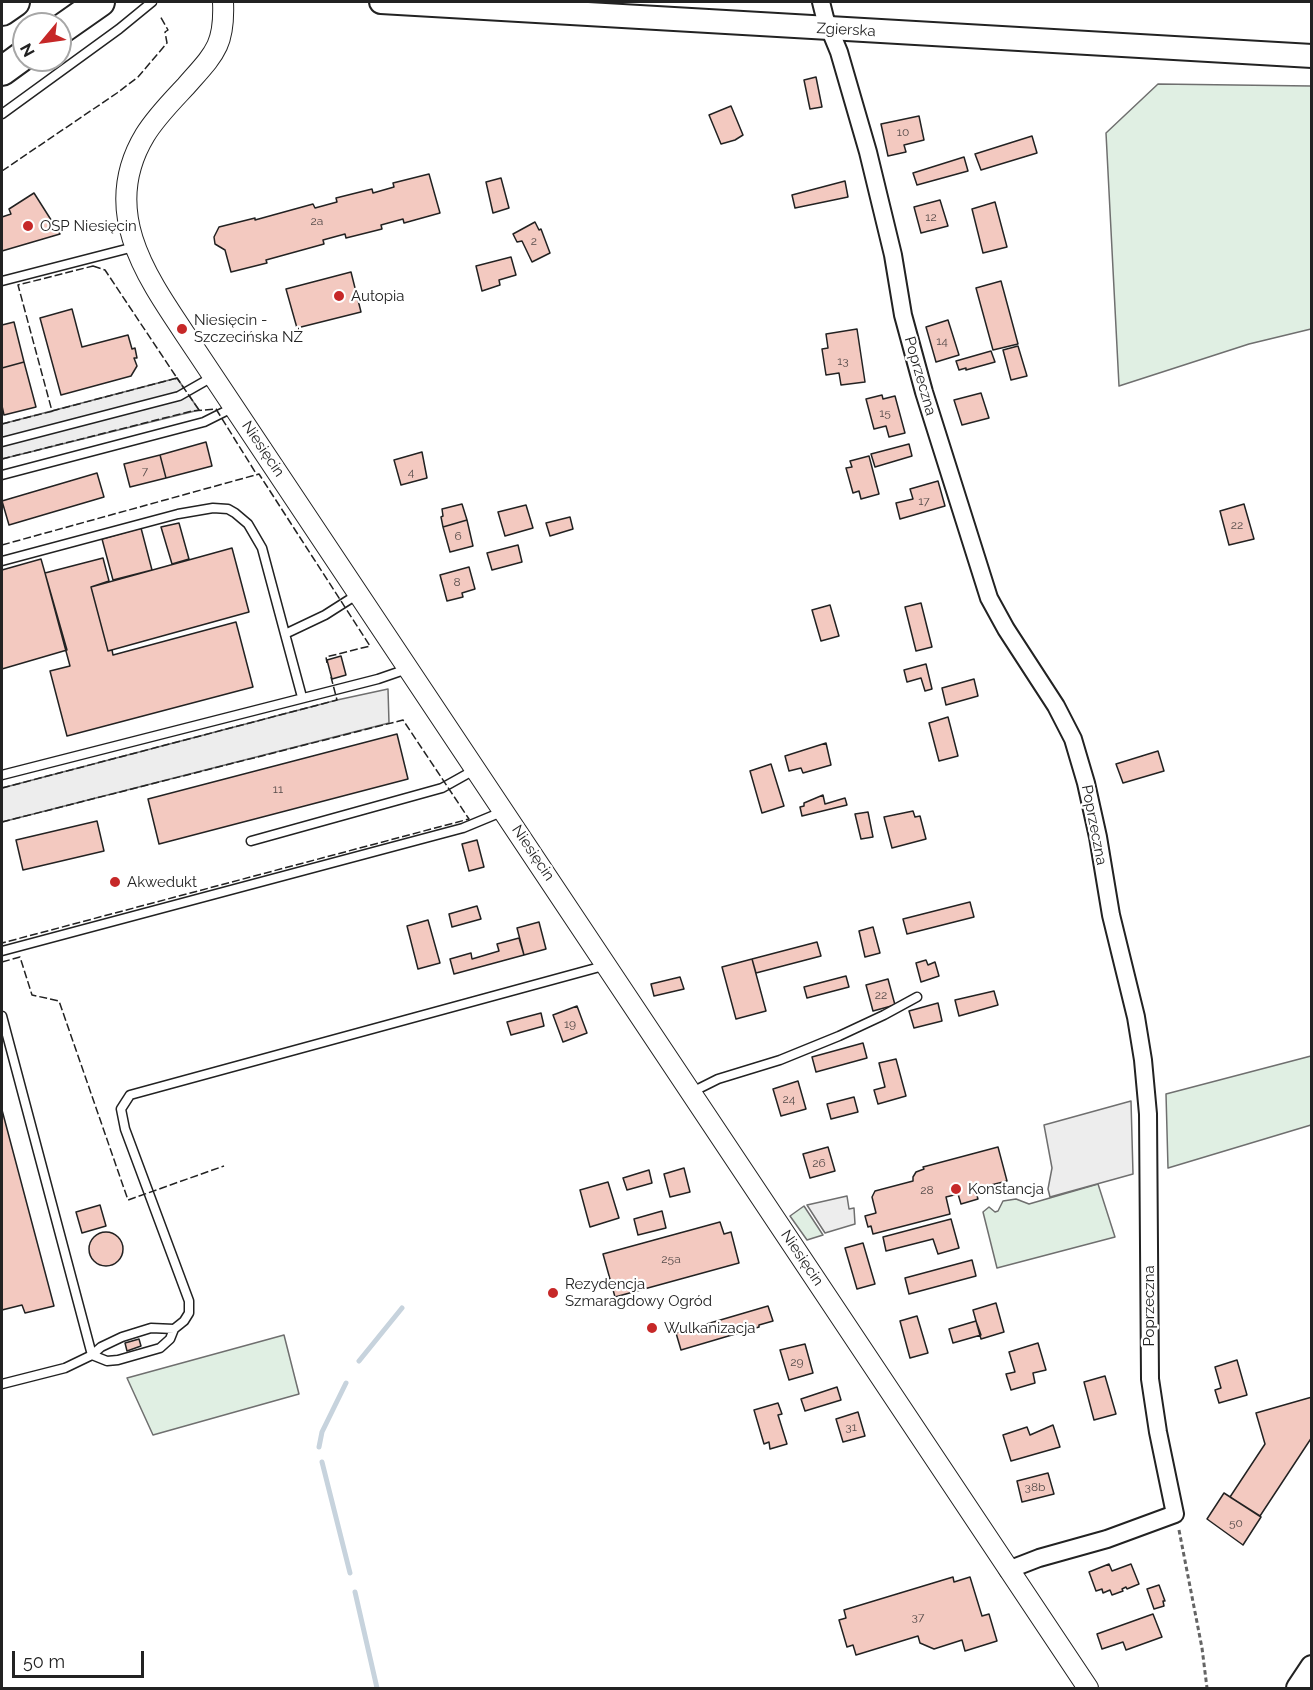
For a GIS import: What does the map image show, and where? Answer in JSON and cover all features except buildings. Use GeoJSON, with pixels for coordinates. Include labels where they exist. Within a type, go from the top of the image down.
{"type":"FeatureCollection","features":[{"type":"Feature","properties":{"kind":"highway"},"geometry":{"type":"LineString","coordinates":[[2,11],[15,2]]}},
{"type":"Feature","properties":{"kind":"highway"},"geometry":{"type":"LineString","coordinates":[[72,22],[100,2]]}},
{"type":"Feature","properties":{"kind":"main road","name":"Zgierska"},"geometry":{"type":"LineString","coordinates":[[381,2],[1311,56]]}},
{"type":"Feature","properties":{"kind":"main road"},"geometry":{"type":"LineString","coordinates":[[1298,1689],[1311,1667]]}},
{"type":"Feature","properties":{"kind":"street","name":"Niesięcin"},"geometry":{"type":"LineString","coordinates":[[223,2],[224,25],[220,44],[145,134],[132,162],[128,177],[126,204],[134,247],[158,291],[234,407],[506,810],[1088,1689]]}},
{"type":"Feature","properties":{"kind":"street","name":"Poprzeczna"},"geometry":{"type":"LineString","coordinates":[[821,2],[839,52],[868,152],[893,255],[903,315],[924,392],[989,598],[1006,629],[1056,706],[1073,739],[1086,783],[1111,915],[1136,1017],[1143,1060],[1149,1114],[1150,1379],[1175,1514]]}},
{"type":"Feature","properties":{"kind":"street"},"geometry":{"type":"LineString","coordinates":[[1008,1570],[1039,1558],[1107,1539],[1175,1514]]}},
{"type":"Feature","properties":{"kind":"lane"},"geometry":{"type":"LineString","coordinates":[[2,114],[119,29],[152,2]]}},
{"type":"Feature","properties":{"kind":"lane"},"geometry":{"type":"LineString","coordinates":[[2,281],[134,247]]}},
{"type":"Feature","properties":{"kind":"lane"},"geometry":{"type":"LineString","coordinates":[[2,442],[179,396],[214,376]]}},
{"type":"Feature","properties":{"kind":"lane"},"geometry":{"type":"LineString","coordinates":[[2,475],[204,422],[234,407]]}},
{"type":"Feature","properties":{"kind":"lane"},"geometry":{"type":"LineString","coordinates":[[2,561],[178,514],[213,508],[228,509],[248,524],[262,548],[302,697]]}},
{"type":"Feature","properties":{"kind":"lane"},"geometry":{"type":"LineString","coordinates":[[285,634],[325,615],[359,593]]}},
{"type":"Feature","properties":{"kind":"lane"},"geometry":{"type":"LineString","coordinates":[[2,775],[378,679],[409,668]]}},
{"type":"Feature","properties":{"kind":"lane"},"geometry":{"type":"LineString","coordinates":[[251,841],[442,788],[477,769]]}},
{"type":"Feature","properties":{"kind":"lane"},"geometry":{"type":"LineString","coordinates":[[2,951],[463,828],[506,810]]}},
{"type":"Feature","properties":{"kind":"lane"},"geometry":{"type":"LineString","coordinates":[[92,1355],[107,1360],[118,1360],[160,1348],[170,1339],[174,1329],[184,1321],[189,1313],[189,1301],[125,1130],[122,1109],[130,1095],[607,965]]}},
{"type":"Feature","properties":{"kind":"lane"},"geometry":{"type":"LineString","coordinates":[[692,1093],[718,1079],[780,1060],[839,1036],[917,997]]}},
{"type":"Feature","properties":{"kind":"lane"},"geometry":{"type":"LineString","coordinates":[[2,1016],[92,1355]]}},
{"type":"Feature","properties":{"kind":"lane"},"geometry":{"type":"LineString","coordinates":[[2,1384],[65,1368],[92,1355],[101,1347],[122,1336],[151,1328],[174,1329]]}},
{"type":"Feature","properties":{"kind":"path"},"geometry":{"type":"LineString","coordinates":[[1175,1514],[1202,1648],[1207,1689]]}},
{"type":"Feature","properties":{"kind":"green space"},"geometry":{"type":"Polygon","coordinates":[[[1158,84],[1311,86],[1311,329],[1249,344],[1119,386],[1106,133],[1158,84]]]}},
{"type":"Feature","properties":{"kind":"green space"},"geometry":{"type":"Polygon","coordinates":[[[1311,1056],[1311,1125],[1168,1168],[1166,1094],[1311,1056]]]}},
{"type":"Feature","properties":{"kind":"green space"},"geometry":{"type":"Polygon","coordinates":[[[1098,1184],[1115,1237],[997,1268],[983,1212],[989,1207],[995,1212],[998,1211],[1003,1201],[1016,1199],[1029,1204],[1098,1184]]]}},
{"type":"Feature","properties":{"kind":"green space"},"geometry":{"type":"Polygon","coordinates":[[[804,1206],[823,1235],[807,1240],[790,1216],[804,1206]]]}},
{"type":"Feature","properties":{"kind":"green space"},"geometry":{"type":"Polygon","coordinates":[[[284,1335],[299,1394],[153,1435],[127,1378],[284,1335]]]}},
{"type":"Feature","properties":{"kind":"shaded area"},"geometry":{"type":"Polygon","coordinates":[[[177,378],[199,410],[2,459],[2,424],[177,378]]]}},
{"type":"Feature","properties":{"kind":"shaded area"},"geometry":{"type":"Polygon","coordinates":[[[388,689],[389,723],[2,822],[2,788],[337,700],[388,689]]]}},
{"type":"Feature","properties":{"kind":"shaded area"},"geometry":{"type":"Polygon","coordinates":[[[1131,1101],[1133,1174],[1050,1197],[1048,1189],[1052,1168],[1044,1125],[1131,1101]]]}},
{"type":"Feature","properties":{"kind":"shaded area"},"geometry":{"type":"Polygon","coordinates":[[[847,1196],[849,1209],[854,1208],[855,1224],[825,1233],[807,1205],[847,1196]]]}},
{"type":"Feature","properties":{"kind":"waterway"},"geometry":{"type":"LineString","coordinates":[[359,1361],[402,1308]]}},
{"type":"Feature","properties":{"kind":"waterway"},"geometry":{"type":"LineString","coordinates":[[319,1447],[322,1432],[346,1383]]}},
{"type":"Feature","properties":{"kind":"waterway"},"geometry":{"type":"LineString","coordinates":[[322,1462],[350,1573]]}},
{"type":"Feature","properties":{"kind":"waterway"},"geometry":{"type":"LineString","coordinates":[[355,1592],[377,1688]]}},
{"type":"Feature","properties":{"kind":"fence"},"geometry":{"type":"LineString","coordinates":[[2,171],[138,77],[167,43],[165,32],[168,30],[160,16]]}},
{"type":"Feature","properties":{"kind":"fence"},"geometry":{"type":"LineString","coordinates":[[93,266],[105,270],[177,378],[52,411],[18,285],[93,266]]}},
{"type":"Feature","properties":{"kind":"fence"},"geometry":{"type":"LineString","coordinates":[[175,379],[177,378],[199,410]]}},
{"type":"Feature","properties":{"kind":"fence"},"geometry":{"type":"LineString","coordinates":[[2,459],[192,411],[216,409],[257,475]]}},
{"type":"Feature","properties":{"kind":"fence"},"geometry":{"type":"LineString","coordinates":[[2,424],[53,411]]}},
{"type":"Feature","properties":{"kind":"fence"},"geometry":{"type":"LineString","coordinates":[[2,545],[259,474],[370,646],[326,657],[327,663]]}},
{"type":"Feature","properties":{"kind":"fence"},"geometry":{"type":"LineString","coordinates":[[2,788],[337,700],[331,677]]}},
{"type":"Feature","properties":{"kind":"fence"},"geometry":{"type":"LineString","coordinates":[[2,822],[403,720],[469,819],[2,943]]}},
{"type":"Feature","properties":{"kind":"fence"},"geometry":{"type":"LineString","coordinates":[[2,962],[20,957],[32,995],[59,1001],[128,1200],[224,1166]]}},
{"type":"Feature","properties":{"kind":"place","name":"OSP Niesięcin"},"geometry":{"type":"Point","coordinates":[28,226]}},
{"type":"Feature","properties":{"kind":"place","name":"Autopia"},"geometry":{"type":"Point","coordinates":[339,296]}},
{"type":"Feature","properties":{"kind":"place","name":"Niesięcin - Szczecińska NŻ"},"geometry":{"type":"Point","coordinates":[182,329]}},
{"type":"Feature","properties":{"kind":"place","name":"Akwedukt"},"geometry":{"type":"Point","coordinates":[115,882]}},
{"type":"Feature","properties":{"kind":"place","name":"Konstancja"},"geometry":{"type":"Point","coordinates":[956,1189]}},
{"type":"Feature","properties":{"kind":"place","name":"Rezydencja Szmaragdowy Ogród"},"geometry":{"type":"Point","coordinates":[553,1293]}},
{"type":"Feature","properties":{"kind":"place","name":"Wulkanizacja"},"geometry":{"type":"Point","coordinates":[652,1328]}}]}
